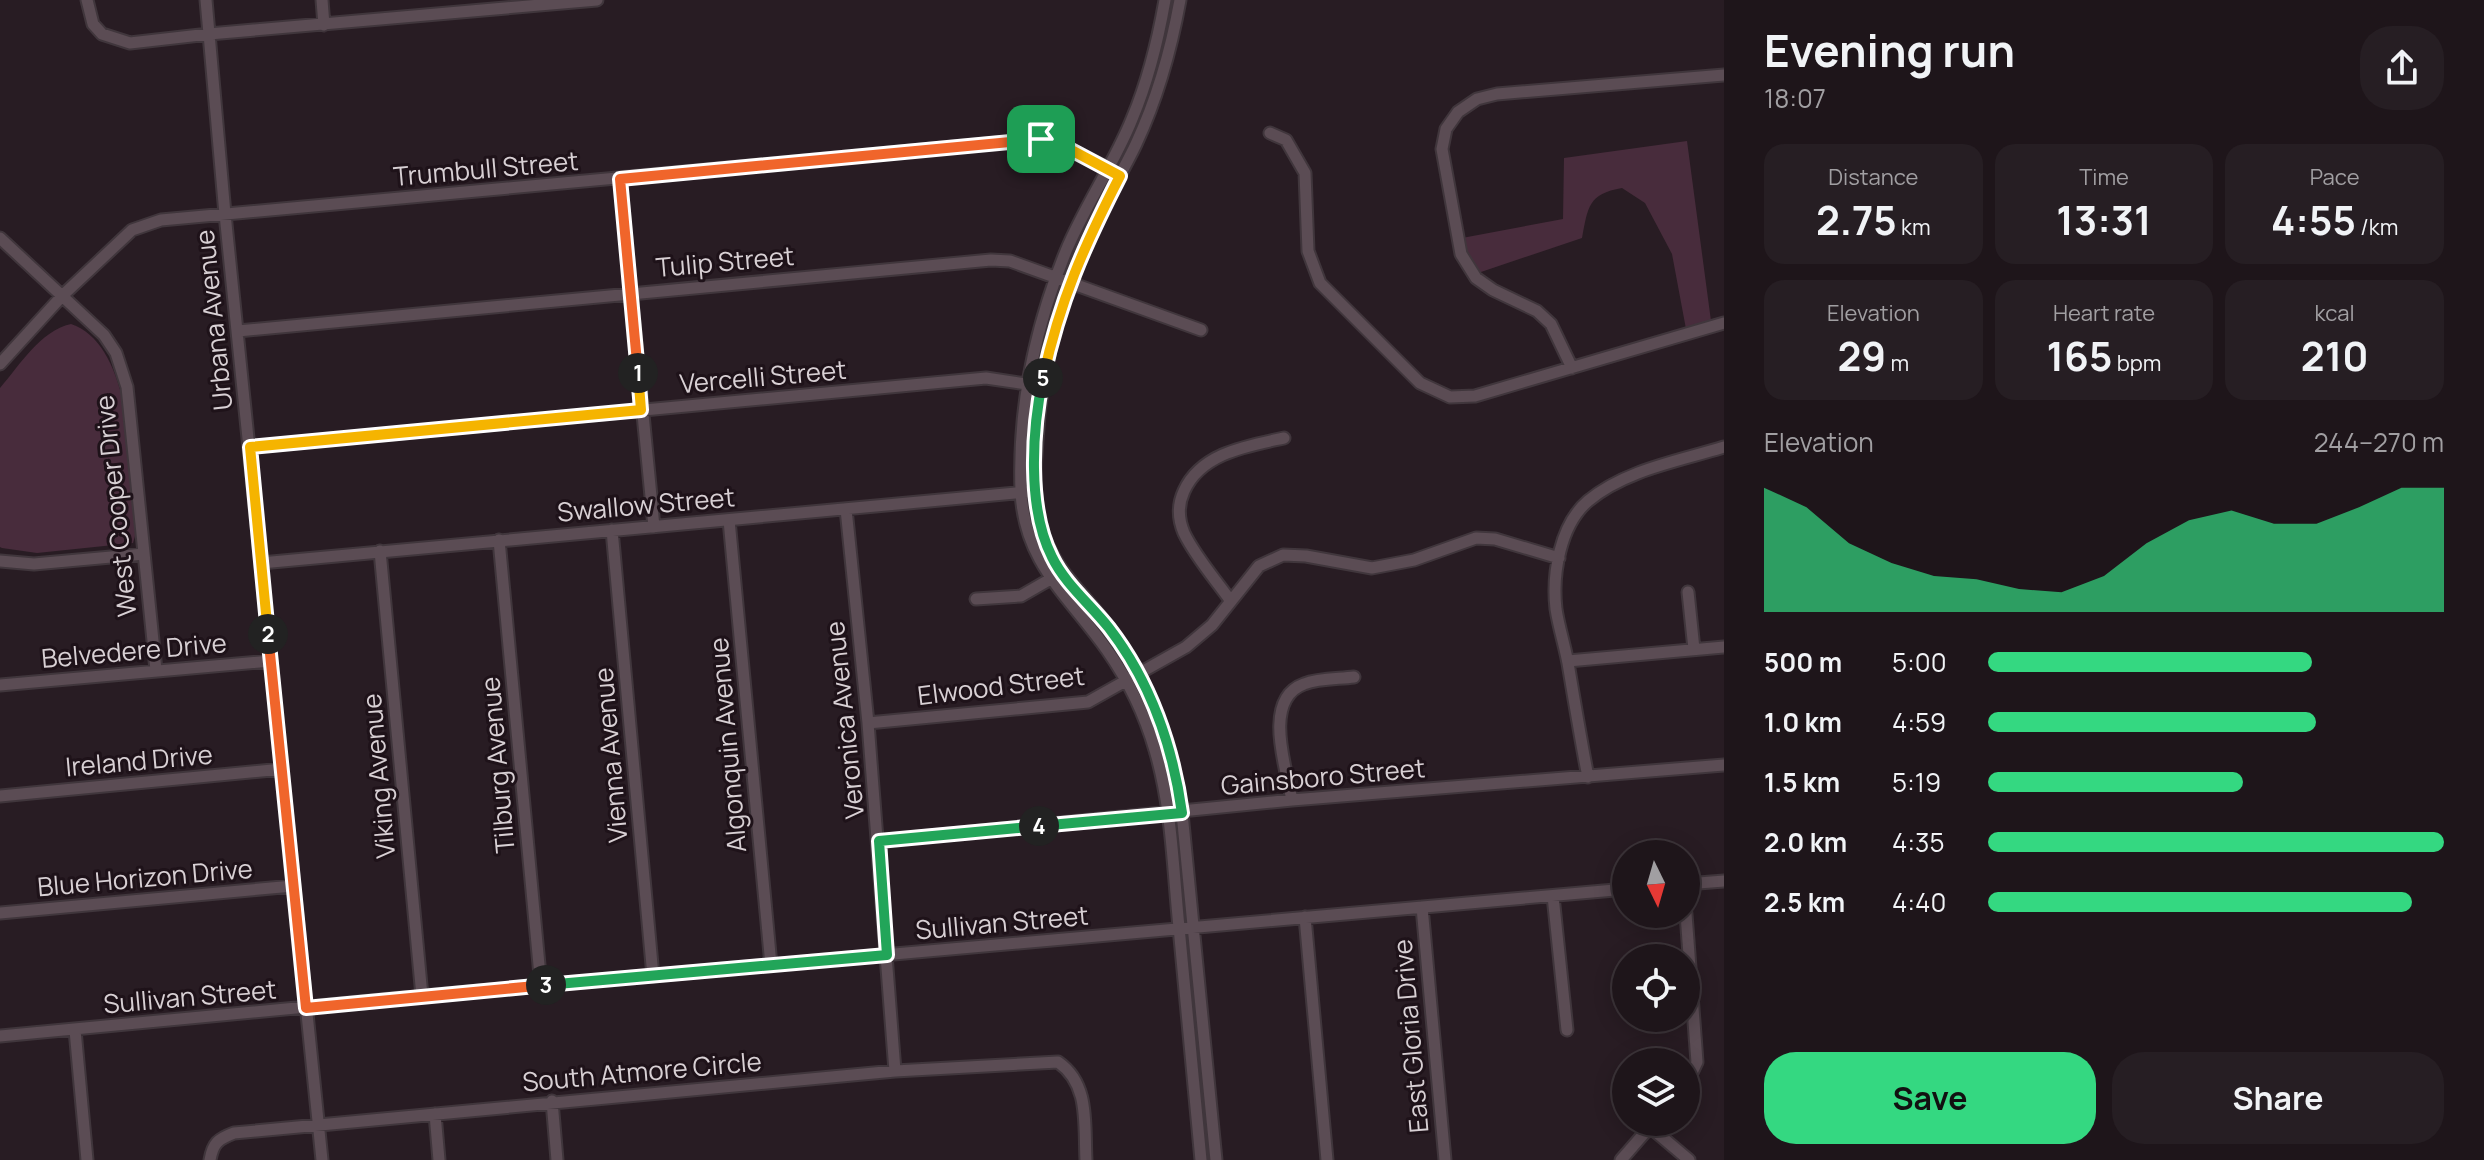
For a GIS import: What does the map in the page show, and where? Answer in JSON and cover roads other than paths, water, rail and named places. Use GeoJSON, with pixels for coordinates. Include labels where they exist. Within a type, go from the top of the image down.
{"type":"FeatureCollection","features":[{"type":"Feature","properties":{"kind":"street"},"geometry":{"type":"LineString","coordinates":[[87,0],[93,24],[102,34],[130,43],[597,0]]}},
{"type":"Feature","properties":{"kind":"street","name":"Urbana Avenue"},"geometry":{"type":"LineString","coordinates":[[206,0],[322,1160]]}},
{"type":"Feature","properties":{"kind":"street"},"geometry":{"type":"LineString","coordinates":[[322,0],[324,25]]}},
{"type":"Feature","properties":{"kind":"street"},"geometry":{"type":"LineString","coordinates":[[440,0],[441,14]]}},
{"type":"Feature","properties":{"kind":"street"},"geometry":{"type":"LineString","coordinates":[[1165,0],[1156,44],[1132,120],[1075,231],[1043,317],[1028,384],[1022,438],[1021,493],[1031,543],[1050,579],[1106,648],[1126,681],[1155,750],[1168,814],[1201,1160]]}},
{"type":"Feature","properties":{"kind":"street"},"geometry":{"type":"LineString","coordinates":[[1180,0],[1161,82],[1136,145],[1093,226],[1054,328],[1041,386],[1035,491],[1043,535],[1053,560],[1113,633],[1138,674],[1166,738],[1182,813],[1216,1160]]}},
{"type":"Feature","properties":{"kind":"street"},"geometry":{"type":"LineString","coordinates":[[1572,368],[1551,324],[1537,311],[1493,290],[1476,278],[1461,254],[1442,149],[1446,129],[1458,112],[1477,99],[1497,94],[1724,75]]}},
{"type":"Feature","properties":{"kind":"street"},"geometry":{"type":"LineString","coordinates":[[1270,133],[1286,140],[1305,173],[1308,251],[1320,283],[1420,383],[1450,397],[1475,396],[1724,323]]}},
{"type":"Feature","properties":{"kind":"street","name":"Trumbull Street"},"geometry":{"type":"LineString","coordinates":[[0,364],[62,296],[132,230],[161,220],[1041,139],[1060,144],[1120,176]]}},
{"type":"Feature","properties":{"kind":"street"},"geometry":{"type":"LineString","coordinates":[[620,179],[654,527]]}},
{"type":"Feature","properties":{"kind":"street","name":"West Cooper Drive"},"geometry":{"type":"LineString","coordinates":[[2,240],[104,335],[116,353],[127,387],[156,670]]}},
{"type":"Feature","properties":{"kind":"street","name":"Tulip Street"},"geometry":{"type":"LineString","coordinates":[[238,331],[991,260],[1010,261],[1201,330]]}},
{"type":"Feature","properties":{"kind":"street","name":"Vercelli Street"},"geometry":{"type":"LineString","coordinates":[[250,447],[986,378],[1041,386]]}},
{"type":"Feature","properties":{"kind":"street"},"geometry":{"type":"LineString","coordinates":[[1230,600],[1183,532],[1178,504],[1189,480],[1204,464],[1242,447],[1284,438]]}},
{"type":"Feature","properties":{"kind":"street"},"geometry":{"type":"LineString","coordinates":[[1588,777],[1556,609],[1559,558],[1574,520],[1588,502],[1631,476],[1724,447]]}},
{"type":"Feature","properties":{"kind":"street","name":"Swallow Street"},"geometry":{"type":"LineString","coordinates":[[261,563],[1035,491]]}},
{"type":"Feature","properties":{"kind":"street","name":"Veronica Avenue"},"geometry":{"type":"LineString","coordinates":[[846,509],[879,841],[895,1071]]}},
{"type":"Feature","properties":{"kind":"street","name":"Algonquin Avenue"},"geometry":{"type":"LineString","coordinates":[[729,520],[771,965]]}},
{"type":"Feature","properties":{"kind":"street","name":"Vienna Avenue"},"geometry":{"type":"LineString","coordinates":[[612,530],[653,976]]}},
{"type":"Feature","properties":{"kind":"street","name":"Elwood Street"},"geometry":{"type":"LineString","coordinates":[[868,723],[1088,702],[1186,647],[1212,625],[1259,566],[1283,555],[1372,568],[1414,560],[1476,538],[1495,539],[1559,558]]}},
{"type":"Feature","properties":{"kind":"street","name":"Tilburg Avenue"},"geometry":{"type":"LineString","coordinates":[[499,540],[541,986]]}},
{"type":"Feature","properties":{"kind":"street","name":"Viking Avenue"},"geometry":{"type":"LineString","coordinates":[[380,551],[422,996]]}},
{"type":"Feature","properties":{"kind":"street"},"geometry":{"type":"LineString","coordinates":[[0,561],[34,564],[144,554]]}},
{"type":"Feature","properties":{"kind":"street"},"geometry":{"type":"LineString","coordinates":[[976,599],[1021,596],[1061,572]]}},
{"type":"Feature","properties":{"kind":"street"},"geometry":{"type":"LineString","coordinates":[[1688,592],[1694,649]]}},
{"type":"Feature","properties":{"kind":"street"},"geometry":{"type":"LineString","coordinates":[[1568,661],[1724,647]]}},
{"type":"Feature","properties":{"kind":"street","name":"Belvedere Drive"},"geometry":{"type":"LineString","coordinates":[[0,685],[271,661]]}},
{"type":"Feature","properties":{"kind":"street"},"geometry":{"type":"LineString","coordinates":[[1292,800],[1280,731],[1280,710],[1285,698],[1301,685],[1354,677]]}},
{"type":"Feature","properties":{"kind":"street","name":"Gainsboro Street"},"geometry":{"type":"LineString","coordinates":[[879,841],[1292,800],[1724,765]]}},
{"type":"Feature","properties":{"kind":"street","name":"Ireland Drive"},"geometry":{"type":"LineString","coordinates":[[0,796],[282,769]]}},
{"type":"Feature","properties":{"kind":"street"},"geometry":{"type":"LineString","coordinates":[[1700,883],[1724,881]]}},
{"type":"Feature","properties":{"kind":"street","name":"Blue Horizon Drive"},"geometry":{"type":"LineString","coordinates":[[0,913],[293,886]]}},
{"type":"Feature","properties":{"kind":"street","name":"Sullivan Street"},"geometry":{"type":"LineString","coordinates":[[0,1036],[1612,890]]}},
{"type":"Feature","properties":{"kind":"street"},"geometry":{"type":"LineString","coordinates":[[1553,896],[1567,1030]]}},
{"type":"Feature","properties":{"kind":"street","name":"East Gloria Drive"},"geometry":{"type":"LineString","coordinates":[[1422,907],[1445,1160]]}},
{"type":"Feature","properties":{"kind":"street"},"geometry":{"type":"LineString","coordinates":[[1305,917],[1327,1160]]}},
{"type":"Feature","properties":{"kind":"street"},"geometry":{"type":"LineString","coordinates":[[1687,928],[1696,1048]]}},
{"type":"Feature","properties":{"kind":"street"},"geometry":{"type":"LineString","coordinates":[[75,1030],[87,1160]]}},
{"type":"Feature","properties":{"kind":"street","name":"South Atmore Circle"},"geometry":{"type":"LineString","coordinates":[[210,1160],[212,1148],[218,1139],[234,1133],[895,1071],[1058,1062],[1070,1070],[1081,1088],[1086,1160]]}},
{"type":"Feature","properties":{"kind":"street"},"geometry":{"type":"LineString","coordinates":[[552,1101],[557,1160]]}},
{"type":"Feature","properties":{"kind":"street"},"geometry":{"type":"LineString","coordinates":[[435,1114],[439,1160]]}},
{"type":"Feature","properties":{"kind":"street"},"geometry":{"type":"LineString","coordinates":[[1621,1160],[1642,1136]]}},
{"type":"Feature","properties":{"kind":"street"},"geometry":{"type":"LineString","coordinates":[[1664,1136],[1689,1160]]}}]}
